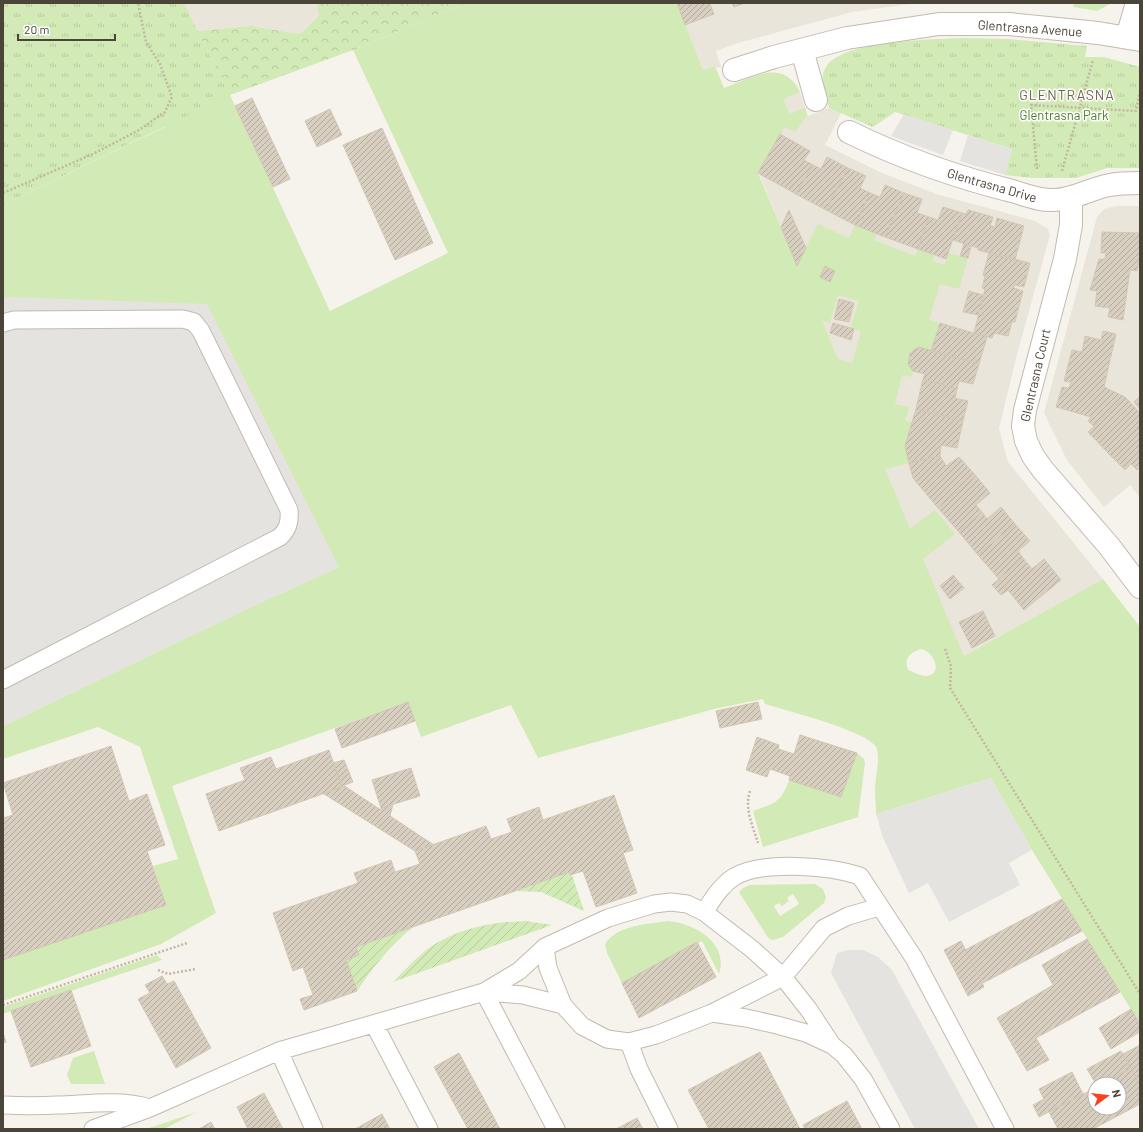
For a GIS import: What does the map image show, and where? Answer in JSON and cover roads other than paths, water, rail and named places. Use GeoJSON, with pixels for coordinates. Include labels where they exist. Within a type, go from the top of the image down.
{"type":"FeatureCollection","features":[{"type":"Feature","properties":{"kind":"street"},"geometry":{"type":"LineString","coordinates":[[1133,39],[1136,3]]}},
{"type":"Feature","properties":{"kind":"street","name":"Glentrasna Avenue"},"geometry":{"type":"LineString","coordinates":[[734,70],[847,38],[939,24],[1008,24],[1133,39]]}},
{"type":"Feature","properties":{"kind":"street"},"geometry":{"type":"LineString","coordinates":[[802,50],[816,100]]}},
{"type":"Feature","properties":{"kind":"street","name":"Glentrasna Drive"},"geometry":{"type":"LineString","coordinates":[[849,132],[885,150],[934,168],[981,183],[1040,198],[1054,200],[1071,197],[1110,184],[1140,183]]}},
{"type":"Feature","properties":{"kind":"street","name":"Glentrasna Court"},"geometry":{"type":"LineString","coordinates":[[1071,197],[1071,225],[1065,259],[1025,410],[1023,426],[1026,441],[1043,470],[1109,546],[1140,587]]}},
{"type":"Feature","properties":{"kind":"lane"},"geometry":{"type":"LineString","coordinates":[[3,323],[14,320],[183,319],[194,322],[208,344],[289,510],[290,521],[286,531],[280,537],[3,680]]}},
{"type":"Feature","properties":{"kind":"lane"},"geometry":{"type":"LineString","coordinates":[[704,912],[718,891],[735,877],[765,867],[840,870],[860,876],[914,958],[1005,1129]]}},
{"type":"Feature","properties":{"kind":"lane"},"geometry":{"type":"LineString","coordinates":[[93,1129],[150,1108],[279,1051],[484,992],[519,970],[545,947],[608,918],[654,904],[671,902],[687,904],[704,912],[752,949],[783,977],[809,1010],[832,1045]]}},
{"type":"Feature","properties":{"kind":"lane"},"geometry":{"type":"LineString","coordinates":[[545,947],[548,968],[563,1005],[582,1026],[607,1039],[629,1042],[656,1035],[712,1013],[783,977],[824,928],[848,916],[879,906]]}},
{"type":"Feature","properties":{"kind":"lane"},"geometry":{"type":"LineString","coordinates":[[484,992],[523,995],[563,1005]]}},
{"type":"Feature","properties":{"kind":"lane"},"geometry":{"type":"LineString","coordinates":[[484,992],[556,1129]]}},
{"type":"Feature","properties":{"kind":"lane"},"geometry":{"type":"LineString","coordinates":[[712,1013],[746,1018],[777,1025],[806,1034],[832,1045],[844,1055],[863,1079],[891,1129]]}},
{"type":"Feature","properties":{"kind":"lane"},"geometry":{"type":"LineString","coordinates":[[374,1024],[429,1129]]}},
{"type":"Feature","properties":{"kind":"lane"},"geometry":{"type":"LineString","coordinates":[[629,1042],[639,1068],[669,1129]]}},
{"type":"Feature","properties":{"kind":"lane"},"geometry":{"type":"LineString","coordinates":[[279,1051],[314,1129]]}},
{"type":"Feature","properties":{"kind":"lane"},"geometry":{"type":"LineString","coordinates":[[3,1105],[44,1106],[120,1102],[135,1103],[150,1108]]}},
{"type":"Feature","properties":{"kind":"district","name":"GLENTRASNA"},"geometry":{"type":"Point","coordinates":[1067,94]}},
{"type":"Feature","properties":{"kind":"park label","name":"Glentrasna Park"},"geometry":{"type":"Point","coordinates":[1064,115]}}]}
